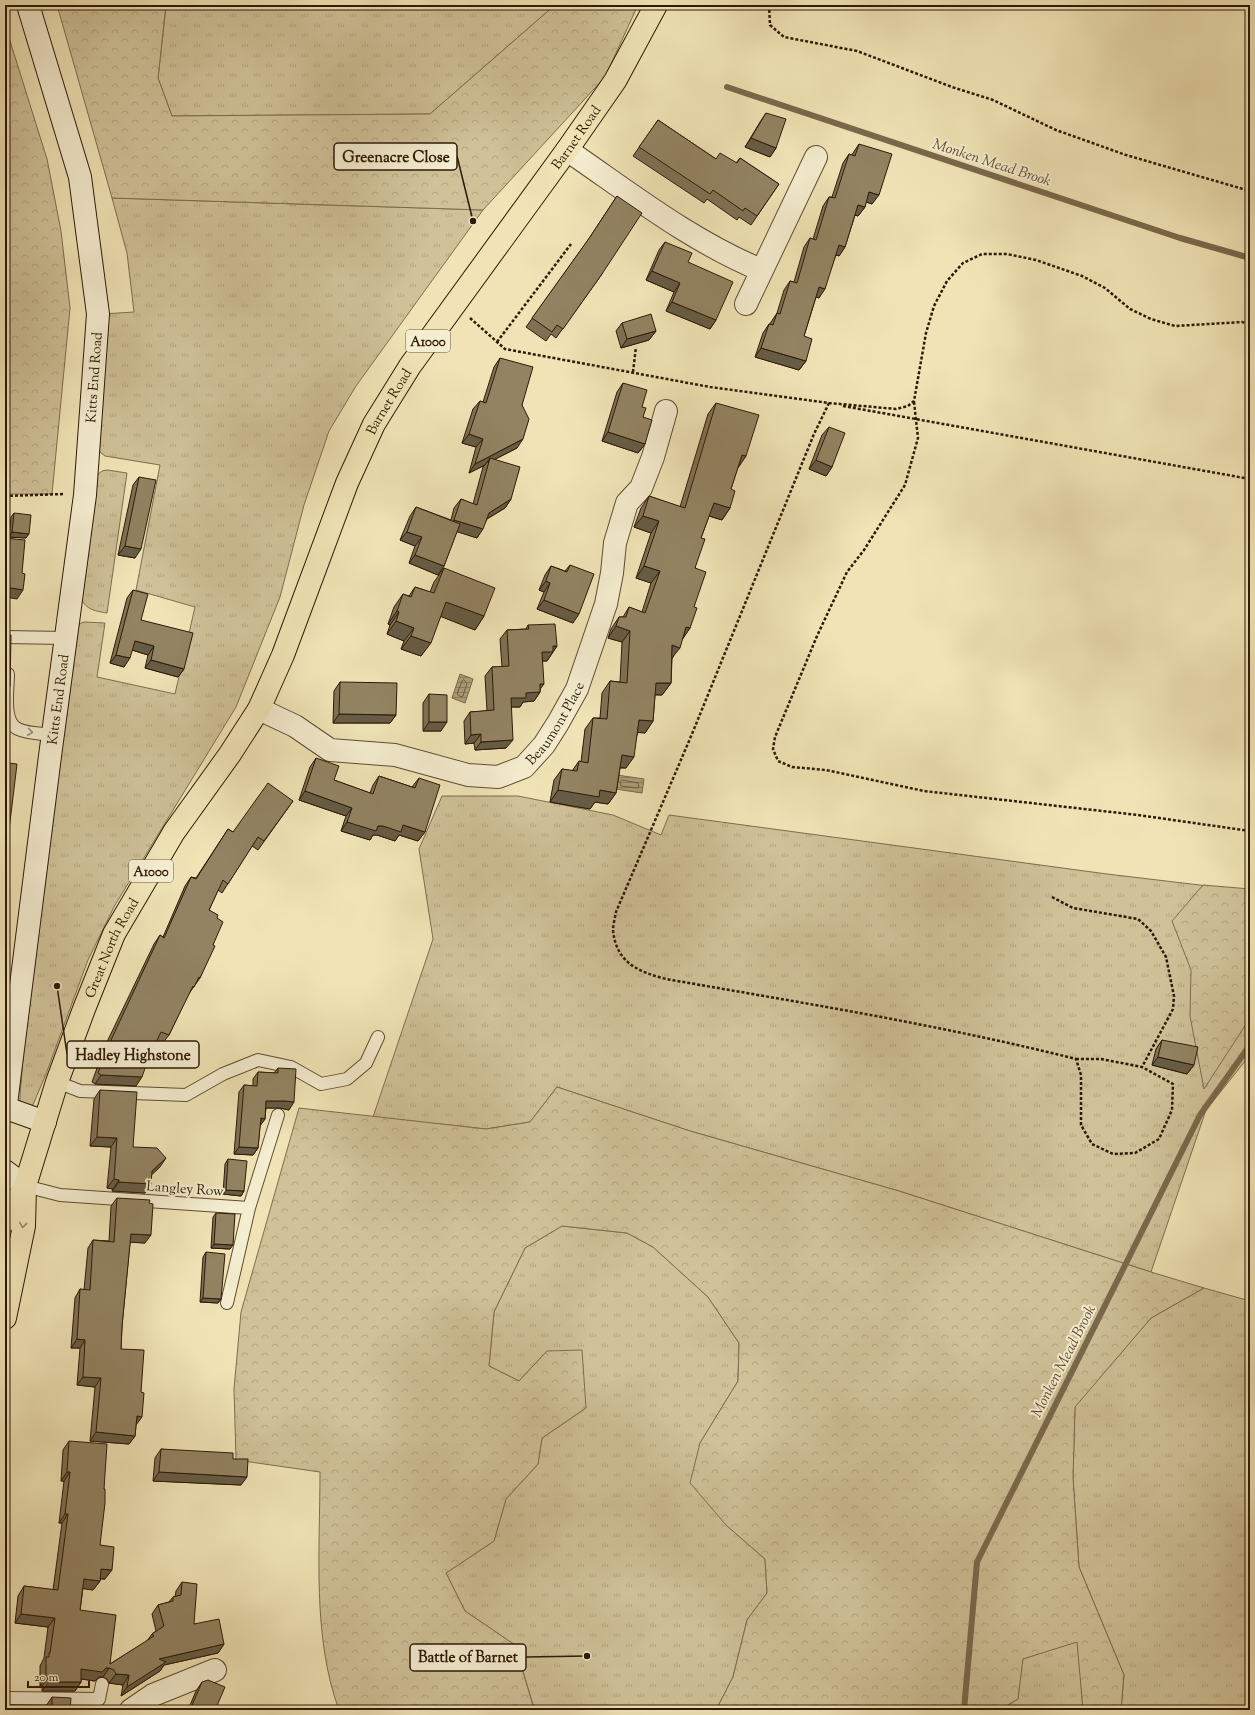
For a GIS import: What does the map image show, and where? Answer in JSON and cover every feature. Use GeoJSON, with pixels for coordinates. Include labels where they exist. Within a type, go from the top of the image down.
{"type":"FeatureCollection","features":[{"type":"Feature","properties":{"kind":"main road","name":"Barnet Road"},"geometry":{"type":"LineString","coordinates":[[259,709],[283,655],[348,483],[374,424],[410,366],[567,150],[615,81],[656,5]]}},
{"type":"Feature","properties":{"kind":"main road","name":"Great North Road"},"geometry":{"type":"LineString","coordinates":[[45,1122],[57,1082],[114,934],[174,832],[230,754],[259,709]]}},
{"type":"Feature","properties":{"kind":"main road","name":"A1000"},"geometry":{"type":"LineString","coordinates":[[5,1221],[25,1186],[45,1122]]}},
{"type":"Feature","properties":{"kind":"main road","name":"A1000"},"geometry":{"type":"LineString","coordinates":[[5,1318],[24,1226],[25,1186]]}},
{"type":"Feature","properties":{"kind":"street","name":"Kitts End Road"},"geometry":{"type":"LineString","coordinates":[[6,1110],[51,745],[85,494],[98,314],[80,178],[28,5]]}},
{"type":"Feature","properties":{"kind":"street"},"geometry":{"type":"LineString","coordinates":[[567,150],[690,233],[734,258],[762,270]]}},
{"type":"Feature","properties":{"kind":"street"},"geometry":{"type":"LineString","coordinates":[[746,304],[816,157]]}},
{"type":"Feature","properties":{"kind":"street","name":"Beaumont Place"},"geometry":{"type":"LineString","coordinates":[[259,709],[295,726],[330,750],[395,755],[468,775],[498,777],[524,767],[544,745],[558,723],[576,689],[606,604],[612,573],[614,543],[627,503],[641,488],[653,457],[666,412]]}},
{"type":"Feature","properties":{"kind":"street"},"geometry":{"type":"LineString","coordinates":[[6,1110],[45,1122]]}},
{"type":"Feature","properties":{"kind":"street"},"geometry":{"type":"LineString","coordinates":[[5,1171],[25,1186]]}},
{"type":"Feature","properties":{"kind":"street"},"geometry":{"type":"LineString","coordinates":[[131,1710],[153,1695],[215,1670]]}},
{"type":"Feature","properties":{"kind":"lane"},"geometry":{"type":"LineString","coordinates":[[7,640],[35,637],[66,638]]}},
{"type":"Feature","properties":{"kind":"lane"},"geometry":{"type":"LineString","coordinates":[[8,661],[7,717],[12,726],[51,745]]}},
{"type":"Feature","properties":{"kind":"lane"},"geometry":{"type":"LineString","coordinates":[[57,1082],[80,1091],[186,1096],[223,1074],[258,1060],[291,1067],[321,1084],[348,1079],[366,1063],[378,1037]]}},
{"type":"Feature","properties":{"kind":"lane"},"geometry":{"type":"LineString","coordinates":[[227,1303],[249,1208],[278,1115]]}},
{"type":"Feature","properties":{"kind":"lane","name":"Langley Row"},"geometry":{"type":"LineString","coordinates":[[25,1186],[60,1195],[249,1208]]}},
{"type":"Feature","properties":{"kind":"lane"},"geometry":{"type":"LineString","coordinates":[[5,1698],[99,1699],[102,1684]]}},
{"type":"Feature","properties":{"kind":"path"},"geometry":{"type":"LineString","coordinates":[[769,5],[770,25],[784,37],[857,51],[952,87],[993,100],[1056,130],[1119,153],[1250,191]]}},
{"type":"Feature","properties":{"kind":"path"},"geometry":{"type":"LineString","coordinates":[[497,342],[571,244]]}},
{"type":"Feature","properties":{"kind":"path"},"geometry":{"type":"LineString","coordinates":[[1250,324],[1242,322],[1175,326],[1151,319],[1130,309],[1105,288],[1082,276],[1036,260],[1007,254],[982,254],[963,263],[947,281],[934,306],[926,333],[914,401],[918,438],[905,485],[868,544],[847,572],[817,636],[775,737],[773,749],[778,761],[792,767],[826,770],[924,791],[1138,815],[1250,831]]}},
{"type":"Feature","properties":{"kind":"path"},"geometry":{"type":"LineString","coordinates":[[454,306],[482,327],[505,349],[710,387],[829,403],[896,409],[908,406],[914,401]]}},
{"type":"Feature","properties":{"kind":"path"},"geometry":{"type":"LineString","coordinates":[[633,372],[636,347]]}},
{"type":"Feature","properties":{"kind":"path"},"geometry":{"type":"LineString","coordinates":[[829,403],[1250,479]]}},
{"type":"Feature","properties":{"kind":"path"},"geometry":{"type":"LineString","coordinates":[[829,403],[814,434],[692,734],[616,912],[613,930],[619,952],[629,963],[644,973],[666,979],[854,1012],[1076,1059],[1101,1059],[1142,1067],[1173,1084],[1172,1110],[1158,1139],[1135,1153],[1113,1154],[1092,1144],[1081,1124],[1081,1075],[1076,1059]]}},
{"type":"Feature","properties":{"kind":"path"},"geometry":{"type":"LineString","coordinates":[[5,496],[85,494]]}},
{"type":"Feature","properties":{"kind":"path"},"geometry":{"type":"LineString","coordinates":[[1052,897],[1073,908],[1138,919],[1151,931],[1166,957],[1174,996],[1173,1009],[1142,1067]]}},
{"type":"Feature","properties":{"kind":"green space"},"geometry":{"type":"Polygon","coordinates":[[[57,5],[166,5],[158,78],[172,116],[430,114],[555,5],[638,5],[605,77],[483,210],[112,198],[57,5]]]}},
{"type":"Feature","properties":{"kind":"green space"},"geometry":{"type":"Polygon","coordinates":[[[166,5],[555,5],[430,114],[172,116],[158,78],[166,5]]]}},
{"type":"Feature","properties":{"kind":"green space"},"geometry":{"type":"Polygon","coordinates":[[[5,25],[47,159],[61,231],[70,308],[52,494],[5,494],[5,25]]]}},
{"type":"Feature","properties":{"kind":"green space"},"geometry":{"type":"Polygon","coordinates":[[[112,198],[483,210],[356,386],[329,431],[304,505],[280,597],[236,707],[115,905],[88,960],[46,1074],[32,1107],[20,1103],[28,994],[79,624],[84,622],[105,623],[97,677],[175,694],[195,607],[136,590],[160,465],[105,456],[98,448],[103,314],[134,312],[127,253],[112,198]]]}},
{"type":"Feature","properties":{"kind":"green space"},"geometry":{"type":"Polygon","coordinates":[[[107,470],[127,473],[107,613],[87,606],[80,595],[96,476],[102,471],[107,470]]]}},
{"type":"Feature","properties":{"kind":"green space"},"geometry":{"type":"Polygon","coordinates":[[[442,796],[518,796],[613,815],[661,835],[669,815],[1107,874],[1250,891],[1250,1055],[1206,1110],[1151,1272],[899,1191],[690,1131],[557,1087],[530,1122],[486,1129],[373,1117],[433,939],[419,849],[442,796]]]}},
{"type":"Feature","properties":{"kind":"green space"},"geometry":{"type":"Polygon","coordinates":[[[1203,885],[1250,889],[1250,1018],[1204,1089],[1190,1016],[1191,970],[1172,921],[1203,885]]]}},
{"type":"Feature","properties":{"kind":"green space"},"geometry":{"type":"Polygon","coordinates":[[[557,1087],[690,1131],[899,1191],[1204,1288],[1151,1318],[1075,1407],[1073,1478],[1079,1567],[1124,1675],[1121,1710],[1083,1710],[1077,1642],[1023,1659],[1018,1699],[999,1710],[716,1710],[733,1677],[747,1620],[767,1593],[765,1559],[726,1525],[690,1483],[700,1443],[738,1381],[739,1343],[708,1297],[653,1247],[627,1233],[562,1226],[525,1248],[494,1312],[489,1366],[519,1381],[547,1351],[582,1350],[586,1408],[542,1438],[538,1464],[506,1499],[494,1541],[446,1573],[465,1611],[515,1645],[534,1709],[339,1710],[330,1682],[321,1623],[319,1592],[320,1472],[236,1460],[234,1389],[241,1312],[299,1108],[486,1129],[530,1122],[557,1087]]]}},
{"type":"Feature","properties":{"kind":"green space"},"geometry":{"type":"Polygon","coordinates":[[[562,1226],[627,1233],[653,1247],[708,1297],[739,1343],[738,1381],[700,1443],[726,1525],[765,1559],[767,1593],[747,1620],[733,1677],[716,1710],[533,1710],[534,1708],[515,1645],[465,1611],[446,1573],[494,1541],[506,1499],[538,1464],[542,1438],[586,1408],[547,1351],[519,1381],[489,1366],[494,1312],[525,1248],[562,1226]]]}},
{"type":"Feature","properties":{"kind":"green space"},"geometry":{"type":"Polygon","coordinates":[[[1204,1288],[1250,1301],[1250,1710],[1121,1710],[1124,1675],[1079,1567],[1073,1478],[1075,1406],[1151,1318],[1204,1288]]]}},
{"type":"Feature","properties":{"kind":"green space"},"geometry":{"type":"Polygon","coordinates":[[[1078,1641],[1083,1710],[999,1710],[1018,1699],[1022,1659],[1078,1641]]]}},
{"type":"Feature","properties":{"kind":"water"},"geometry":{"type":"Polygon","coordinates":[[[460,674],[473,679],[465,703],[452,698],[460,674]]]}},
{"type":"Feature","properties":{"kind":"water"},"geometry":{"type":"Polygon","coordinates":[[[617,775],[644,779],[642,793],[615,789],[617,775]]]}},
{"type":"Feature","properties":{"kind":"building"},"geometry":{"type":"Polygon","coordinates":[[[766,113],[786,119],[776,148],[751,138],[766,113]]]}},
{"type":"Feature","properties":{"kind":"building"},"geometry":{"type":"Polygon","coordinates":[[[658,120],[716,159],[720,153],[737,163],[740,158],[779,184],[757,216],[745,208],[743,211],[713,190],[710,194],[639,147],[658,120]]]}},
{"type":"Feature","properties":{"kind":"building"},"geometry":{"type":"Polygon","coordinates":[[[859,144],[892,154],[879,195],[869,192],[865,207],[858,205],[845,247],[839,245],[825,289],[819,287],[804,336],[812,339],[806,361],[761,348],[769,324],[773,325],[777,313],[780,314],[790,281],[797,283],[810,238],[816,240],[829,197],[835,198],[849,154],[855,156],[859,144]]]}},
{"type":"Feature","properties":{"kind":"building"},"geometry":{"type":"Polygon","coordinates":[[[617,196],[642,213],[602,274],[563,329],[557,325],[552,332],[532,318],[590,237],[617,196]]]}},
{"type":"Feature","properties":{"kind":"building"},"geometry":{"type":"Polygon","coordinates":[[[665,242],[692,253],[688,262],[733,282],[716,320],[672,302],[680,283],[652,271],[665,242]]]}},
{"type":"Feature","properties":{"kind":"building"},"geometry":{"type":"Polygon","coordinates":[[[651,314],[656,331],[627,339],[622,323],[651,314]]]}},
{"type":"Feature","properties":{"kind":"building"},"geometry":{"type":"Polygon","coordinates":[[[500,358],[533,367],[522,405],[529,419],[523,439],[475,464],[483,439],[469,434],[480,401],[486,403],[500,358]]]}},
{"type":"Feature","properties":{"kind":"building"},"geometry":{"type":"Polygon","coordinates":[[[623,383],[647,390],[642,407],[646,408],[643,417],[652,420],[645,444],[608,432],[623,383]]]}},
{"type":"Feature","properties":{"kind":"building"},"geometry":{"type":"Polygon","coordinates":[[[716,403],[759,415],[746,456],[742,455],[731,489],[735,491],[730,508],[714,503],[701,538],[705,539],[695,568],[706,572],[694,607],[697,608],[690,628],[686,627],[680,648],[672,645],[671,683],[656,683],[653,721],[639,720],[634,757],[622,755],[616,793],[600,790],[599,797],[558,790],[562,769],[577,771],[579,761],[588,763],[593,718],[607,719],[610,681],[627,683],[630,631],[616,626],[619,617],[626,617],[629,607],[645,613],[660,571],[644,566],[659,521],[643,516],[649,496],[685,508],[716,403]]]}},
{"type":"Feature","properties":{"kind":"building"},"geometry":{"type":"Polygon","coordinates":[[[829,427],[845,433],[832,467],[816,460],[829,427]]]}},
{"type":"Feature","properties":{"kind":"building"},"geometry":{"type":"Polygon","coordinates":[[[490,458],[520,467],[511,499],[489,513],[483,529],[454,520],[461,499],[477,505],[490,458]]]}},
{"type":"Feature","properties":{"kind":"building"},"geometry":{"type":"Polygon","coordinates":[[[139,477],[156,480],[141,549],[125,546],[139,477]]]}},
{"type":"Feature","properties":{"kind":"building"},"geometry":{"type":"Polygon","coordinates":[[[416,507],[460,524],[444,566],[415,555],[422,537],[407,532],[416,507]]]}},
{"type":"Feature","properties":{"kind":"building"},"geometry":{"type":"Polygon","coordinates":[[[14,513],[31,515],[29,534],[12,532],[14,513]]]}},
{"type":"Feature","properties":{"kind":"building"},"geometry":{"type":"Polygon","coordinates":[[[5,538],[25,540],[22,573],[25,574],[23,590],[5,587],[5,538]]]}},
{"type":"Feature","properties":{"kind":"building"},"geometry":{"type":"Polygon","coordinates":[[[570,565],[594,574],[579,614],[544,600],[550,583],[546,581],[551,566],[567,572],[570,565]]]}},
{"type":"Feature","properties":{"kind":"building"},"geometry":{"type":"Polygon","coordinates":[[[444,568],[495,588],[484,616],[446,602],[431,643],[411,636],[414,628],[396,621],[399,612],[397,611],[403,594],[411,597],[415,587],[434,593],[444,568]]]}},
{"type":"Feature","properties":{"kind":"building"},"geometry":{"type":"Polygon","coordinates":[[[133,590],[148,594],[141,620],[193,633],[184,669],[151,660],[154,646],[135,641],[130,658],[116,655],[133,590]]]}},
{"type":"Feature","properties":{"kind":"building"},"geometry":{"type":"Polygon","coordinates":[[[555,624],[557,646],[553,646],[553,652],[542,652],[544,684],[540,684],[540,692],[526,693],[526,698],[511,698],[513,740],[481,742],[481,734],[471,735],[470,712],[494,710],[492,667],[509,666],[507,630],[529,629],[528,625],[555,624]]]}},
{"type":"Feature","properties":{"kind":"building"},"geometry":{"type":"Polygon","coordinates":[[[5,635],[11,635],[10,687],[5,687],[5,635]]]}},
{"type":"Feature","properties":{"kind":"building"},"geometry":{"type":"Polygon","coordinates":[[[340,682],[397,683],[396,715],[339,714],[340,682]]]}},
{"type":"Feature","properties":{"kind":"building"},"geometry":{"type":"Polygon","coordinates":[[[429,694],[447,695],[447,722],[429,722],[429,694]]]}},
{"type":"Feature","properties":{"kind":"building"},"geometry":{"type":"Polygon","coordinates":[[[5,757],[8,757],[8,763],[17,764],[5,863],[5,757]]]}},
{"type":"Feature","properties":{"kind":"building"},"geometry":{"type":"Polygon","coordinates":[[[316,758],[339,766],[334,780],[373,794],[379,776],[415,788],[419,778],[440,785],[425,832],[403,825],[401,832],[383,826],[378,826],[376,831],[347,822],[352,808],[305,791],[316,758]]]}},
{"type":"Feature","properties":{"kind":"building"},"geometry":{"type":"Polygon","coordinates":[[[268,783],[293,801],[264,841],[258,837],[228,884],[223,880],[209,910],[218,915],[217,918],[223,922],[213,945],[215,946],[200,978],[199,977],[194,987],[193,986],[169,1035],[161,1032],[150,1054],[142,1077],[101,1075],[98,1073],[112,1038],[160,935],[164,938],[191,877],[196,879],[228,829],[233,832],[268,783]]]}},
{"type":"Feature","properties":{"kind":"building"},"geometry":{"type":"Polygon","coordinates":[[[1162,1040],[1198,1047],[1194,1065],[1158,1057],[1162,1040]]]}},
{"type":"Feature","properties":{"kind":"building"},"geometry":{"type":"Polygon","coordinates":[[[278,1068],[296,1069],[294,1102],[266,1101],[265,1119],[261,1118],[258,1148],[239,1147],[244,1085],[257,1086],[258,1072],[278,1073],[278,1068]]]}},
{"type":"Feature","properties":{"kind":"building"},"geometry":{"type":"Polygon","coordinates":[[[100,1090],[137,1092],[133,1147],[157,1148],[166,1158],[152,1171],[151,1184],[119,1182],[119,1180],[114,1179],[117,1138],[97,1137],[100,1090]]]}},
{"type":"Feature","properties":{"kind":"building"},"geometry":{"type":"Polygon","coordinates":[[[228,1159],[247,1161],[244,1191],[226,1190],[228,1159]]]}},
{"type":"Feature","properties":{"kind":"building"},"geometry":{"type":"Polygon","coordinates":[[[117,1198],[150,1200],[149,1203],[153,1204],[151,1235],[131,1234],[122,1326],[121,1349],[144,1350],[141,1392],[144,1393],[142,1417],[137,1416],[135,1436],[96,1432],[101,1378],[83,1377],[85,1340],[77,1339],[80,1289],[90,1290],[93,1240],[114,1242],[117,1198]]]}},
{"type":"Feature","properties":{"kind":"building"},"geometry":{"type":"Polygon","coordinates":[[[216,1213],[235,1214],[233,1245],[214,1244],[216,1213]]]}},
{"type":"Feature","properties":{"kind":"building"},"geometry":{"type":"Polygon","coordinates":[[[206,1252],[225,1254],[221,1299],[203,1298],[206,1252]]]}},
{"type":"Feature","properties":{"kind":"building"},"geometry":{"type":"Polygon","coordinates":[[[69,1441],[107,1444],[104,1489],[105,1503],[100,1545],[114,1547],[112,1570],[101,1569],[100,1581],[84,1579],[80,1610],[116,1615],[110,1664],[154,1636],[152,1634],[164,1626],[158,1605],[173,1601],[173,1597],[181,1595],[182,1582],[197,1584],[194,1624],[219,1619],[224,1644],[159,1659],[166,1662],[127,1687],[129,1675],[116,1674],[114,1670],[109,1668],[106,1668],[102,1672],[81,1669],[81,1682],[49,1682],[49,1677],[46,1677],[46,1657],[49,1657],[50,1653],[55,1618],[21,1614],[24,1586],[58,1590],[68,1514],[65,1514],[70,1472],[67,1472],[69,1441]]]}},
{"type":"Feature","properties":{"kind":"building"},"geometry":{"type":"Polygon","coordinates":[[[161,1449],[233,1453],[233,1459],[248,1459],[247,1477],[159,1472],[161,1449]]]}},
{"type":"Feature","properties":{"kind":"building"},"geometry":{"type":"Polygon","coordinates":[[[208,1680],[225,1687],[216,1708],[222,1710],[190,1710],[202,1682],[208,1680]]]}},
{"type":"Feature","properties":{"kind":"building"},"geometry":{"type":"Polygon","coordinates":[[[52,1697],[71,1698],[70,1710],[52,1710],[52,1697]]]}},
{"type":"Feature","properties":{"kind":"waterway","name":"Monken Mead Brook"},"geometry":{"type":"LineString","coordinates":[[727,87],[1180,238],[1250,258]]}},
{"type":"Feature","properties":{"kind":"waterway","name":"Monken Mead Brook"},"geometry":{"type":"LineString","coordinates":[[964,1710],[977,1562],[1200,1115],[1250,1045]]}},
{"type":"Feature","properties":{"kind":"place","name":"Greenacre Close"},"geometry":{"type":"Point","coordinates":[473,221]}},
{"type":"Feature","properties":{"kind":"place","name":"Hadley Highstone"},"geometry":{"type":"Point","coordinates":[57,986]}},
{"type":"Feature","properties":{"kind":"place","name":"Battle of Barnet"},"geometry":{"type":"Point","coordinates":[587,1656]}}]}
